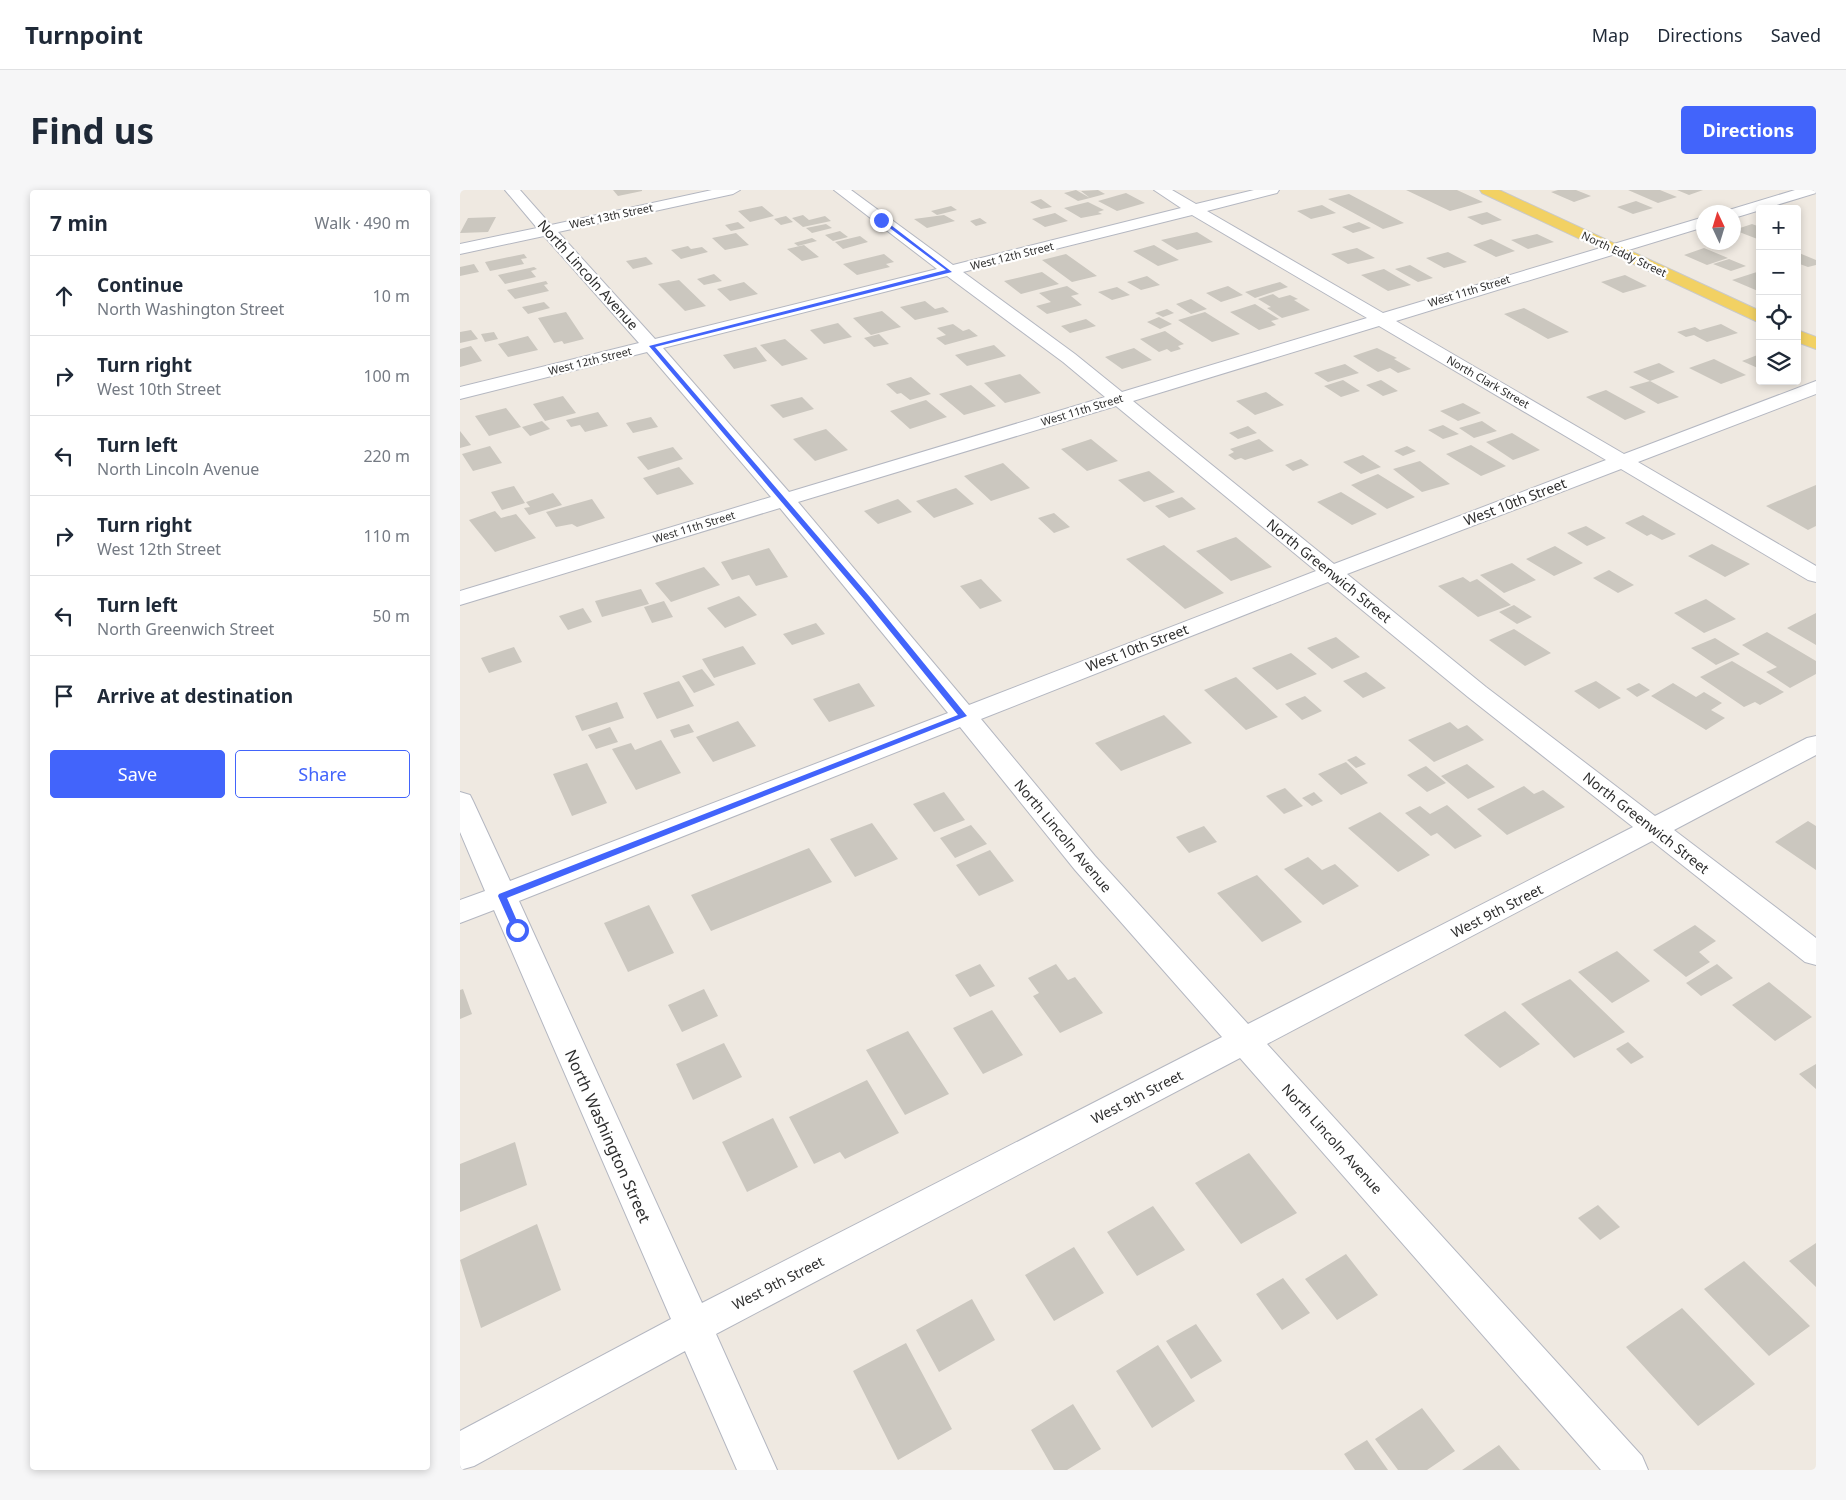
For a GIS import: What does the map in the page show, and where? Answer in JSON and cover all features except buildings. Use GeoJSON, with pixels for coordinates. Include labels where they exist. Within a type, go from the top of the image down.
{"type":"FeatureCollection","features":[{"type":"Feature","properties":{"kind":"main road","name":"North Eddy Street"},"geometry":{"type":"LineString","coordinates":[[1487,190],[1756,316]]}},
{"type":"Feature","properties":{"kind":"main road"},"geometry":{"type":"LineString","coordinates":[[1801,337],[1816,344]]}},
{"type":"Feature","properties":{"kind":"street","name":"North Lincoln Avenue"},"geometry":{"type":"LineString","coordinates":[[512,190],[652,346],[867,597],[1085,863],[1628,1470]]}},
{"type":"Feature","properties":{"kind":"street","name":"West 13th Street"},"geometry":{"type":"LineString","coordinates":[[460,249],[733,190]]}},
{"type":"Feature","properties":{"kind":"street","name":"North Greenwich Street"},"geometry":{"type":"LineString","coordinates":[[841,190],[1069,358],[1477,692],[1816,954]]}},
{"type":"Feature","properties":{"kind":"street","name":"North Clark Street"},"geometry":{"type":"LineString","coordinates":[[1161,190],[1816,575]]}},
{"type":"Feature","properties":{"kind":"street","name":"West 12th Street"},"geometry":{"type":"LineString","coordinates":[[460,392],[652,346],[1272,190]]}},
{"type":"Feature","properties":{"kind":"street"},"geometry":{"type":"LineString","coordinates":[[1741,211],[1811,190]]}},
{"type":"Feature","properties":{"kind":"street","name":"West 11th Street"},"geometry":{"type":"LineString","coordinates":[[460,598],[1379,318],[1696,224]]}},
{"type":"Feature","properties":{"kind":"street","name":"West 10th Street"},"geometry":{"type":"LineString","coordinates":[[460,912],[1621,460],[1816,387]]}},
{"type":"Feature","properties":{"kind":"street","name":"West 9th Street"},"geometry":{"type":"LineString","coordinates":[[460,1452],[693,1327],[1816,744]]}},
{"type":"Feature","properties":{"kind":"street","name":"North Washington Street"},"geometry":{"type":"LineString","coordinates":[[460,801],[757,1470]]}},
{"type":"Feature","properties":{"kind":"route"},"geometry":{"type":"LineString","coordinates":[[517,930],[502,896],[963,716],[867,597],[652,346],[950,271],[881,220]]}}]}
